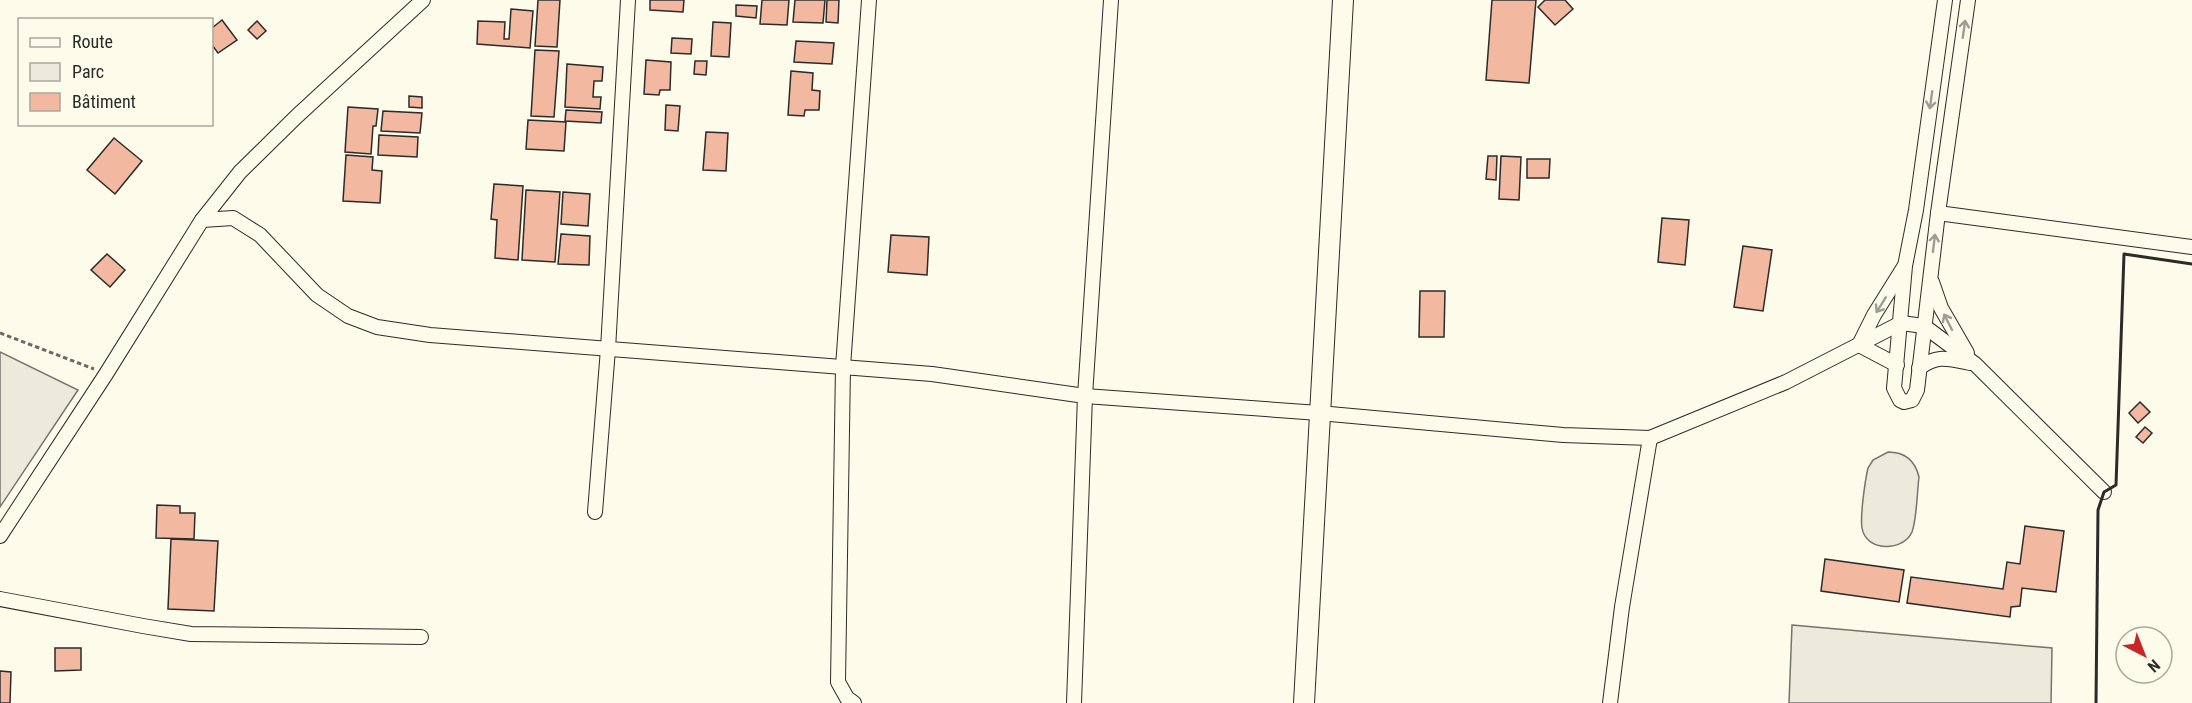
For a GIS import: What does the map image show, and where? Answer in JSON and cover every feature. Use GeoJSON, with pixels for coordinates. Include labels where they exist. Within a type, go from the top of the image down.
{"type":"FeatureCollection","features":[{"type":"Feature","properties":{"kind":"street"},"geometry":{"type":"LineString","coordinates":[[0,536],[106,374],[202,220],[248,164],[423,0]]}},
{"type":"Feature","properties":{"kind":"street"},"geometry":{"type":"LineString","coordinates":[[595,512],[608,349],[628,0]]}},
{"type":"Feature","properties":{"kind":"street"},"geometry":{"type":"LineString","coordinates":[[854,703],[847,698],[838,682],[843,367],[868,0]]}},
{"type":"Feature","properties":{"kind":"street"},"geometry":{"type":"LineString","coordinates":[[1074,703],[1085,396],[1111,0]]}},
{"type":"Feature","properties":{"kind":"street"},"geometry":{"type":"LineString","coordinates":[[1304,703],[1343,0]]}},
{"type":"Feature","properties":{"kind":"street"},"geometry":{"type":"LineString","coordinates":[[1945,0],[1916,210],[1905,266],[1894,388],[1900,400],[1904,402],[1912,400],[1917,390],[1938,213],[1968,0]]}},
{"type":"Feature","properties":{"kind":"street"},"geometry":{"type":"LineString","coordinates":[[1936,65],[1958,67]]}},
{"type":"Feature","properties":{"kind":"street"},"geometry":{"type":"LineString","coordinates":[[1938,213],[2192,247]]}},
{"type":"Feature","properties":{"kind":"street"},"geometry":{"type":"LineString","coordinates":[[202,220],[234,218],[261,235],[317,295],[348,316],[377,327],[430,335],[932,374],[1085,396],[1319,413],[1563,435],[1650,438],[1786,382],[1901,323],[1924,326],[1975,364],[2104,492]]}},
{"type":"Feature","properties":{"kind":"street"},"geometry":{"type":"LineString","coordinates":[[1859,345],[1874,315],[1905,266]]}},
{"type":"Feature","properties":{"kind":"street"},"geometry":{"type":"LineString","coordinates":[[1930,276],[1950,325],[1975,364]]}},
{"type":"Feature","properties":{"kind":"street"},"geometry":{"type":"LineString","coordinates":[[1859,345],[1897,365]]}},
{"type":"Feature","properties":{"kind":"street"},"geometry":{"type":"LineString","coordinates":[[1919,368],[1927,362],[1941,358],[1975,364]]}},
{"type":"Feature","properties":{"kind":"street"},"geometry":{"type":"LineString","coordinates":[[1610,703],[1622,607],[1650,438]]}},
{"type":"Feature","properties":{"kind":"street"},"geometry":{"type":"LineString","coordinates":[[0,599],[192,634],[421,637]]}},
{"type":"Feature","properties":{"kind":"path"},"geometry":{"type":"LineString","coordinates":[[0,333],[106,374]]}},
{"type":"Feature","properties":{"kind":"green space"},"geometry":{"type":"Polygon","coordinates":[[[0,352],[78,390],[0,507],[0,352]]]}},
{"type":"Feature","properties":{"kind":"green space"},"geometry":{"type":"Polygon","coordinates":[[[1888,452],[1908,458],[1915,466],[1919,477],[1912,532],[1907,539],[1893,546],[1870,542],[1862,528],[1868,468],[1873,460],[1888,452]]]}},
{"type":"Feature","properties":{"kind":"green space"},"geometry":{"type":"Polygon","coordinates":[[[1792,625],[2052,648],[2051,703],[1789,703],[1792,625]]]}},
{"type":"Feature","properties":{"kind":"building"},"geometry":{"type":"Polygon","coordinates":[[[538,0],[560,0],[557,47],[535,46],[538,0]]]}},
{"type":"Feature","properties":{"kind":"building"},"geometry":{"type":"Polygon","coordinates":[[[650,0],[684,0],[683,12],[650,10],[650,0]]]}},
{"type":"Feature","properties":{"kind":"building"},"geometry":{"type":"Polygon","coordinates":[[[762,0],[789,0],[787,25],[760,24],[762,0]]]}},
{"type":"Feature","properties":{"kind":"building"},"geometry":{"type":"Polygon","coordinates":[[[795,0],[825,0],[823,23],[793,22],[795,0]]]}},
{"type":"Feature","properties":{"kind":"building"},"geometry":{"type":"Polygon","coordinates":[[[827,0],[839,0],[838,23],[826,22],[827,0]]]}},
{"type":"Feature","properties":{"kind":"building"},"geometry":{"type":"Polygon","coordinates":[[[1492,0],[1536,0],[1529,83],[1486,80],[1492,0]]]}},
{"type":"Feature","properties":{"kind":"building"},"geometry":{"type":"Polygon","coordinates":[[[1545,0],[1565,0],[1573,9],[1555,25],[1538,7],[1545,0]]]}},
{"type":"Feature","properties":{"kind":"building"},"geometry":{"type":"Polygon","coordinates":[[[736,5],[757,6],[756,18],[736,16],[736,5]]]}},
{"type":"Feature","properties":{"kind":"building"},"geometry":{"type":"Polygon","coordinates":[[[511,9],[533,11],[530,48],[477,44],[478,21],[505,22],[504,39],[509,39],[511,9]]]}},
{"type":"Feature","properties":{"kind":"building"},"geometry":{"type":"Polygon","coordinates":[[[222,20],[237,40],[218,53],[213,46],[213,27],[222,20]]]}},
{"type":"Feature","properties":{"kind":"building"},"geometry":{"type":"Polygon","coordinates":[[[257,21],[266,31],[257,39],[248,30],[257,21]]]}},
{"type":"Feature","properties":{"kind":"building"},"geometry":{"type":"Polygon","coordinates":[[[713,22],[731,23],[729,57],[711,56],[713,22]]]}},
{"type":"Feature","properties":{"kind":"building"},"geometry":{"type":"Polygon","coordinates":[[[672,38],[692,39],[691,54],[671,53],[672,38]]]}},
{"type":"Feature","properties":{"kind":"building"},"geometry":{"type":"Polygon","coordinates":[[[796,41],[834,43],[832,64],[794,62],[796,41]]]}},
{"type":"Feature","properties":{"kind":"building"},"geometry":{"type":"Polygon","coordinates":[[[535,50],[559,51],[554,117],[531,116],[535,50]]]}},
{"type":"Feature","properties":{"kind":"building"},"geometry":{"type":"Polygon","coordinates":[[[646,60],[671,62],[670,90],[660,90],[659,95],[644,94],[646,60]]]}},
{"type":"Feature","properties":{"kind":"building"},"geometry":{"type":"Polygon","coordinates":[[[695,61],[707,61],[706,75],[694,74],[695,61]]]}},
{"type":"Feature","properties":{"kind":"building"},"geometry":{"type":"Polygon","coordinates":[[[567,64],[603,67],[602,81],[594,81],[593,97],[601,97],[600,109],[565,107],[567,64]]]}},
{"type":"Feature","properties":{"kind":"building"},"geometry":{"type":"Polygon","coordinates":[[[791,71],[813,73],[812,90],[820,91],[819,110],[805,110],[804,116],[788,115],[791,71]]]}},
{"type":"Feature","properties":{"kind":"building"},"geometry":{"type":"Polygon","coordinates":[[[409,96],[422,97],[422,108],[409,107],[409,96]]]}},
{"type":"Feature","properties":{"kind":"building"},"geometry":{"type":"Polygon","coordinates":[[[666,105],[680,106],[678,131],[665,130],[666,105]]]}},
{"type":"Feature","properties":{"kind":"building"},"geometry":{"type":"Polygon","coordinates":[[[348,107],[378,109],[376,126],[373,126],[371,154],[345,152],[348,107]]]}},
{"type":"Feature","properties":{"kind":"building"},"geometry":{"type":"Polygon","coordinates":[[[566,110],[602,112],[601,123],[565,121],[566,110]]]}},
{"type":"Feature","properties":{"kind":"building"},"geometry":{"type":"Polygon","coordinates":[[[383,111],[422,113],[420,133],[381,131],[383,111]]]}},
{"type":"Feature","properties":{"kind":"building"},"geometry":{"type":"Polygon","coordinates":[[[528,120],[566,122],[564,151],[526,149],[528,120]]]}},
{"type":"Feature","properties":{"kind":"building"},"geometry":{"type":"Polygon","coordinates":[[[706,132],[728,133],[726,171],[703,170],[706,132]]]}},
{"type":"Feature","properties":{"kind":"building"},"geometry":{"type":"Polygon","coordinates":[[[379,135],[418,137],[417,157],[378,155],[379,135]]]}},
{"type":"Feature","properties":{"kind":"building"},"geometry":{"type":"Polygon","coordinates":[[[114,138],[142,161],[115,194],[87,170],[114,138]]]}},
{"type":"Feature","properties":{"kind":"building"},"geometry":{"type":"Polygon","coordinates":[[[346,155],[373,157],[372,170],[382,171],[380,203],[343,201],[346,155]]]}},
{"type":"Feature","properties":{"kind":"building"},"geometry":{"type":"Polygon","coordinates":[[[1488,156],[1497,156],[1496,180],[1486,179],[1488,156]]]}},
{"type":"Feature","properties":{"kind":"building"},"geometry":{"type":"Polygon","coordinates":[[[1501,156],[1521,157],[1519,200],[1499,199],[1501,156]]]}},
{"type":"Feature","properties":{"kind":"building"},"geometry":{"type":"Polygon","coordinates":[[[1527,159],[1550,159],[1549,178],[1527,178],[1527,159]]]}},
{"type":"Feature","properties":{"kind":"building"},"geometry":{"type":"Polygon","coordinates":[[[494,184],[523,186],[518,260],[495,258],[497,220],[491,219],[494,184]]]}},
{"type":"Feature","properties":{"kind":"building"},"geometry":{"type":"Polygon","coordinates":[[[526,190],[560,192],[555,262],[522,260],[526,190]]]}},
{"type":"Feature","properties":{"kind":"building"},"geometry":{"type":"Polygon","coordinates":[[[563,192],[590,194],[588,226],[561,224],[563,192]]]}},
{"type":"Feature","properties":{"kind":"building"},"geometry":{"type":"Polygon","coordinates":[[[1662,218],[1689,220],[1685,265],[1658,262],[1662,218]]]}},
{"type":"Feature","properties":{"kind":"building"},"geometry":{"type":"Polygon","coordinates":[[[561,234],[590,236],[589,265],[558,264],[561,234]]]}},
{"type":"Feature","properties":{"kind":"building"},"geometry":{"type":"Polygon","coordinates":[[[891,235],[929,237],[927,275],[888,272],[891,235]]]}},
{"type":"Feature","properties":{"kind":"building"},"geometry":{"type":"Polygon","coordinates":[[[1743,246],[1772,250],[1763,311],[1734,307],[1743,246]]]}},
{"type":"Feature","properties":{"kind":"building"},"geometry":{"type":"Polygon","coordinates":[[[107,254],[125,270],[110,287],[91,270],[107,254]]]}},
{"type":"Feature","properties":{"kind":"building"},"geometry":{"type":"Polygon","coordinates":[[[1420,291],[1445,291],[1444,337],[1419,337],[1420,291]]]}},
{"type":"Feature","properties":{"kind":"building"},"geometry":{"type":"Polygon","coordinates":[[[2140,402],[2150,412],[2138,423],[2129,413],[2140,402]]]}},
{"type":"Feature","properties":{"kind":"building"},"geometry":{"type":"Polygon","coordinates":[[[2145,427],[2152,433],[2143,443],[2136,437],[2145,427]]]}},
{"type":"Feature","properties":{"kind":"building"},"geometry":{"type":"Polygon","coordinates":[[[157,505],[180,506],[180,513],[195,513],[194,539],[156,538],[157,505]]]}},
{"type":"Feature","properties":{"kind":"building"},"geometry":{"type":"Polygon","coordinates":[[[2025,526],[2064,531],[2056,592],[2022,588],[2020,606],[2011,607],[2010,617],[1907,603],[1911,577],[2003,589],[2007,562],[2020,564],[2025,526]]]}},
{"type":"Feature","properties":{"kind":"building"},"geometry":{"type":"Polygon","coordinates":[[[171,539],[218,541],[214,611],[168,609],[171,539]]]}},
{"type":"Feature","properties":{"kind":"building"},"geometry":{"type":"Polygon","coordinates":[[[1825,559],[1904,570],[1899,602],[1821,591],[1825,559]]]}},
{"type":"Feature","properties":{"kind":"building"},"geometry":{"type":"Polygon","coordinates":[[[55,648],[81,648],[81,670],[55,671],[55,648]]]}},
{"type":"Feature","properties":{"kind":"building"},"geometry":{"type":"Polygon","coordinates":[[[0,671],[11,672],[10,703],[0,703],[0,671]]]}},
{"type":"Feature","properties":{"kind":"wall"},"geometry":{"type":"LineString","coordinates":[[2096,703],[2098,510],[2104,492],[2116,485],[2124,254],[2192,264]]}}]}
